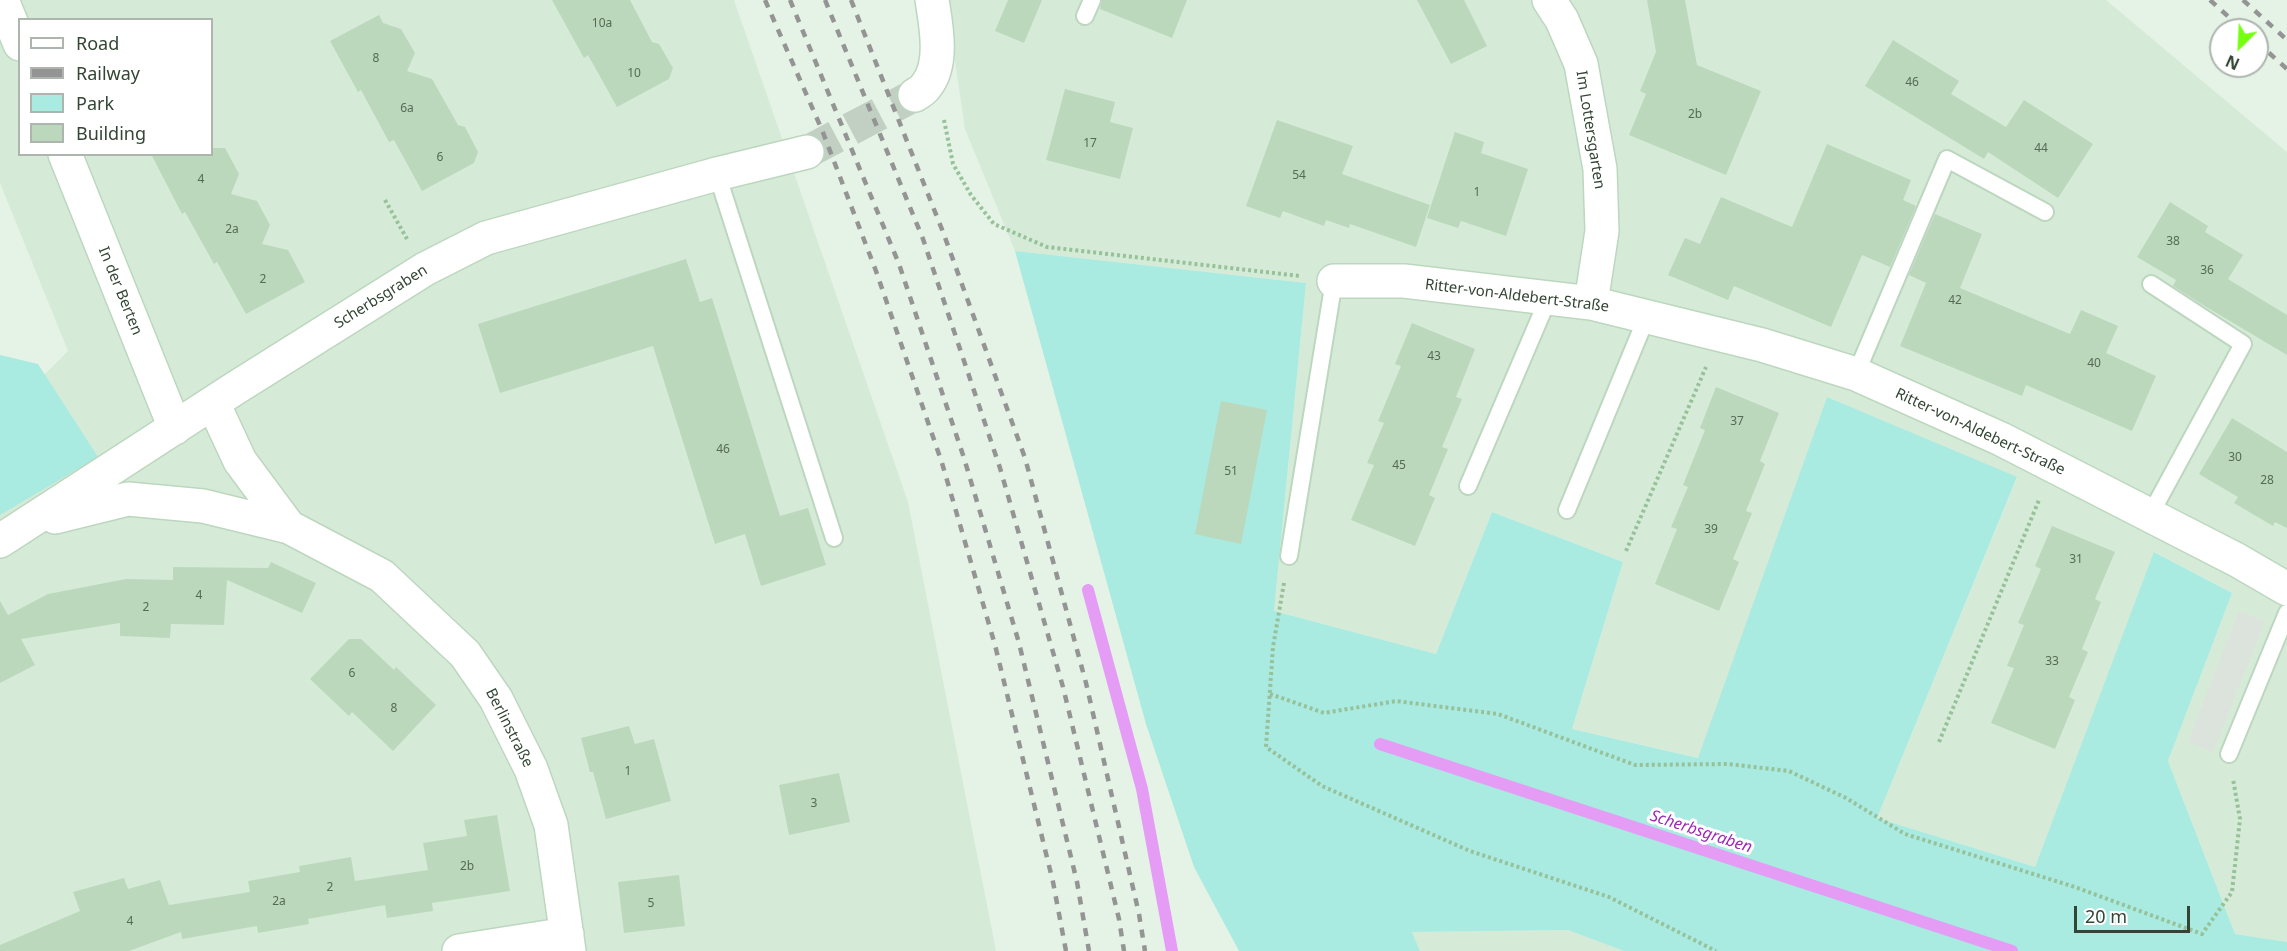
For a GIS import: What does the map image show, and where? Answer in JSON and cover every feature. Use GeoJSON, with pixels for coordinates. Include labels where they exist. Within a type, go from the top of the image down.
{"type":"FeatureCollection","features":[{"type":"Feature","properties":{"kind":"street"},"geometry":{"type":"LineString","coordinates":[[2,0],[18,39]]}},
{"type":"Feature","properties":{"kind":"street"},"geometry":{"type":"LineString","coordinates":[[921,91],[932,74],[938,36],[932,0]]}},
{"type":"Feature","properties":{"kind":"street","name":"Im Lottersgarten"},"geometry":{"type":"LineString","coordinates":[[1549,0],[1562,20],[1581,64],[1600,169],[1602,231],[1591,303]]}},
{"type":"Feature","properties":{"kind":"street","name":"Scherbsgraben"},"geometry":{"type":"LineString","coordinates":[[0,541],[425,269],[486,238],[717,174],[807,152]]}},
{"type":"Feature","properties":{"kind":"street","name":"In der Berten"},"geometry":{"type":"LineString","coordinates":[[65,156],[175,428]]}},
{"type":"Feature","properties":{"kind":"street","name":"Ritter-von-Aldebert-Straße"},"geometry":{"type":"LineString","coordinates":[[1334,281],[1404,281],[1591,303],[1720,334],[1856,374],[2001,440],[2150,515],[2287,589]]}},
{"type":"Feature","properties":{"kind":"street","name":"Berlinstraße"},"geometry":{"type":"LineString","coordinates":[[213,404],[240,461],[289,527]]}},
{"type":"Feature","properties":{"kind":"street","name":"Berlinstraße"},"geometry":{"type":"LineString","coordinates":[[28,524],[128,499],[203,506],[289,527],[382,576],[465,654],[496,699],[531,769],[551,825],[568,942]]}},
{"type":"Feature","properties":{"kind":"street"},"geometry":{"type":"LineString","coordinates":[[459,951],[568,942]]}},
{"type":"Feature","properties":{"kind":"lane"},"geometry":{"type":"LineString","coordinates":[[1085,16],[1092,0]]}},
{"type":"Feature","properties":{"kind":"lane"},"geometry":{"type":"LineString","coordinates":[[1856,374],[1947,159],[2045,212]]}},
{"type":"Feature","properties":{"kind":"lane"},"geometry":{"type":"LineString","coordinates":[[717,174],[834,538]]}},
{"type":"Feature","properties":{"kind":"lane"},"geometry":{"type":"LineString","coordinates":[[1289,555],[1334,281]]}},
{"type":"Feature","properties":{"kind":"lane"},"geometry":{"type":"LineString","coordinates":[[2150,515],[2242,344],[2151,284]]}},
{"type":"Feature","properties":{"kind":"lane"},"geometry":{"type":"LineString","coordinates":[[1468,486],[1548,299]]}},
{"type":"Feature","properties":{"kind":"lane"},"geometry":{"type":"LineString","coordinates":[[1567,510],[1647,316]]}},
{"type":"Feature","properties":{"kind":"lane"},"geometry":{"type":"LineString","coordinates":[[2229,754],[2287,613]]}},
{"type":"Feature","properties":{"kind":"path"},"geometry":{"type":"LineString","coordinates":[[921,91],[936,99],[944,120],[953,164],[971,195],[994,224],[1047,247],[1334,281]]}},
{"type":"Feature","properties":{"kind":"path"},"geometry":{"type":"LineString","coordinates":[[385,200],[425,269]]}},
{"type":"Feature","properties":{"kind":"path"},"geometry":{"type":"LineString","coordinates":[[1626,550],[1720,334]]}},
{"type":"Feature","properties":{"kind":"path"},"geometry":{"type":"LineString","coordinates":[[1939,742],[2053,466]]}},
{"type":"Feature","properties":{"kind":"path"},"geometry":{"type":"LineString","coordinates":[[1289,555],[1273,647],[1266,747],[1322,786],[1470,851],[1609,897],[1716,951]]}},
{"type":"Feature","properties":{"kind":"path"},"geometry":{"type":"LineString","coordinates":[[1270,694],[1323,713],[1396,701],[1498,714],[1635,765],[1728,764],[1790,771],[1846,798],[1905,834],[2075,887],[2202,934],[2232,892],[2240,819],[2229,754]]}},
{"type":"Feature","properties":{"kind":"shaded area"},"geometry":{"type":"Polygon","coordinates":[[[0,0],[734,0],[908,502],[996,951],[0,951],[0,419],[68,351],[0,183],[0,0]]]}},
{"type":"Feature","properties":{"kind":"shaded area"},"geometry":{"type":"Polygon","coordinates":[[[946,0],[2106,0],[2287,152],[2287,942],[2235,934],[2168,761],[2232,593],[2155,552],[2035,867],[1877,818],[2017,478],[1827,397],[1699,758],[1572,729],[1623,562],[1492,512],[1436,654],[1274,611],[1306,283],[1015,251],[965,129],[946,0]]]}},
{"type":"Feature","properties":{"kind":"shaded area"},"geometry":{"type":"Polygon","coordinates":[[[2239,611],[2265,621],[2213,752],[2188,742],[2239,611]]]}},
{"type":"Feature","properties":{"kind":"shaded area"},"geometry":{"type":"Polygon","coordinates":[[[1568,930],[1624,951],[1420,951],[1412,932],[1568,930]]]}},
{"type":"Feature","properties":{"kind":"green space"},"geometry":{"type":"Polygon","coordinates":[[[1015,251],[1306,283],[1274,611],[1436,654],[1492,512],[1623,562],[1572,729],[1698,758],[1827,397],[2017,477],[1877,818],[2035,867],[2154,552],[2232,593],[2168,761],[2235,934],[2287,942],[2287,951],[1624,951],[1568,930],[1412,932],[1420,951],[1239,951],[1194,867],[1146,724],[1015,251]]]}},
{"type":"Feature","properties":{"kind":"green space"},"geometry":{"type":"Polygon","coordinates":[[[0,355],[38,364],[98,457],[0,515],[0,355]]]}},
{"type":"Feature","properties":{"kind":"building"},"geometry":{"type":"Polygon","coordinates":[[[552,0],[630,0],[652,42],[659,44],[673,68],[669,79],[617,107],[588,55],[584,58],[552,0]]]}},
{"type":"Feature","properties":{"kind":"building"},"geometry":{"type":"Polygon","coordinates":[[[1008,0],[1042,0],[1024,43],[995,31],[1008,0]]]}},
{"type":"Feature","properties":{"kind":"building"},"geometry":{"type":"Polygon","coordinates":[[[1102,0],[1187,0],[1172,38],[1100,9],[1102,0]]]}},
{"type":"Feature","properties":{"kind":"building"},"geometry":{"type":"Polygon","coordinates":[[[1417,0],[1464,0],[1487,46],[1451,64],[1417,0]]]}},
{"type":"Feature","properties":{"kind":"building"},"geometry":{"type":"Polygon","coordinates":[[[1647,0],[1685,0],[1697,65],[1761,91],[1726,175],[1629,135],[1646,94],[1640,91],[1656,52],[1647,0]]]}},
{"type":"Feature","properties":{"kind":"building"},"geometry":{"type":"Polygon","coordinates":[[[379,15],[383,23],[401,29],[415,53],[407,71],[432,79],[458,125],[465,127],[478,152],[474,163],[422,191],[394,140],[389,142],[361,90],[358,92],[330,41],[379,15]]]}},
{"type":"Feature","properties":{"kind":"building"},"geometry":{"type":"Polygon","coordinates":[[[1893,40],[1959,81],[1951,94],[2006,127],[2024,100],[2093,144],[2058,198],[1988,152],[1984,159],[1865,86],[1893,40]]]}},
{"type":"Feature","properties":{"kind":"building"},"geometry":{"type":"Polygon","coordinates":[[[1065,89],[1115,102],[1110,122],[1133,128],[1120,179],[1046,160],[1065,89]]]}},
{"type":"Feature","properties":{"kind":"building"},"geometry":{"type":"Polygon","coordinates":[[[1277,120],[1353,146],[1342,174],[1430,205],[1416,247],[1350,224],[1349,228],[1326,220],[1324,226],[1283,211],[1280,218],[1246,206],[1277,120]]]}},
{"type":"Feature","properties":{"kind":"building"},"geometry":{"type":"Polygon","coordinates":[[[1455,132],[1484,142],[1481,153],[1528,169],[1506,236],[1461,221],[1458,228],[1427,218],[1455,132]]]}},
{"type":"Feature","properties":{"kind":"building"},"geometry":{"type":"Polygon","coordinates":[[[1827,144],[1911,180],[1903,200],[1916,206],[1890,267],[1862,255],[1831,327],[1734,286],[1728,300],[1668,275],[1685,238],[1700,244],[1721,197],[1792,227],[1827,144]]]}},
{"type":"Feature","properties":{"kind":"building"},"geometry":{"type":"Polygon","coordinates":[[[213,148],[225,148],[239,174],[231,194],[257,201],[270,225],[262,244],[288,250],[305,282],[246,314],[217,262],[214,264],[185,212],[182,214],[152,156],[213,156],[213,148]]]}},
{"type":"Feature","properties":{"kind":"building"},"geometry":{"type":"Polygon","coordinates":[[[2170,202],[2208,226],[2205,232],[2243,255],[2228,279],[2287,315],[2287,355],[2173,286],[2176,280],[2137,257],[2170,202]]]}},
{"type":"Feature","properties":{"kind":"building"},"geometry":{"type":"Polygon","coordinates":[[[1935,214],[1982,234],[1960,288],[2070,334],[2081,310],[2118,326],[2106,353],[2156,376],[2132,431],[2026,385],[2022,396],[1900,346],[1926,283],[1909,275],[1935,214]]]}},
{"type":"Feature","properties":{"kind":"building"},"geometry":{"type":"Polygon","coordinates":[[[686,259],[700,302],[712,298],[780,516],[808,508],[826,565],[761,586],[745,534],[715,544],[653,346],[500,393],[478,324],[686,259]]]}},
{"type":"Feature","properties":{"kind":"building"},"geometry":{"type":"Polygon","coordinates":[[[1412,323],[1475,349],[1456,397],[1462,399],[1442,447],[1448,449],[1429,495],[1435,498],[1415,546],[1351,520],[1374,465],[1367,463],[1384,423],[1378,421],[1401,366],[1395,364],[1412,323]]]}},
{"type":"Feature","properties":{"kind":"building"},"geometry":{"type":"Polygon","coordinates":[[[1716,387],[1779,413],[1760,461],[1765,464],[1746,511],[1752,513],[1733,559],[1739,562],[1719,611],[1655,584],[1677,529],[1671,527],[1688,487],[1683,485],[1705,430],[1700,428],[1716,387]]]}},
{"type":"Feature","properties":{"kind":"building"},"geometry":{"type":"Polygon","coordinates":[[[1221,401],[1267,410],[1241,544],[1195,534],[1221,401]]]}},
{"type":"Feature","properties":{"kind":"building"},"geometry":{"type":"Polygon","coordinates":[[[2232,418],[2287,452],[2287,528],[2275,522],[2273,526],[2234,503],[2238,497],[2199,474],[2232,418]]]}},
{"type":"Feature","properties":{"kind":"building"},"geometry":{"type":"Polygon","coordinates":[[[2052,526],[2115,552],[2095,599],[2101,602],[2082,649],[2088,652],[2069,697],[2075,700],[2055,749],[1991,723],[2014,668],[2007,666],[2024,625],[2018,623],[2041,569],[2035,566],[2052,526]]]}},
{"type":"Feature","properties":{"kind":"building"},"geometry":{"type":"Polygon","coordinates":[[[271,562],[316,583],[302,613],[227,580],[224,625],[171,624],[170,638],[120,636],[120,623],[21,639],[35,665],[0,683],[0,601],[8,615],[48,594],[126,579],[173,580],[173,567],[268,568],[271,562]]]}},
{"type":"Feature","properties":{"kind":"building"},"geometry":{"type":"Polygon","coordinates":[[[349,639],[361,639],[394,670],[396,667],[436,705],[393,751],[352,712],[349,716],[310,679],[349,639]]]}},
{"type":"Feature","properties":{"kind":"building"},"geometry":{"type":"Polygon","coordinates":[[[629,726],[635,744],[654,739],[671,801],[606,819],[581,738],[629,726]]]}},
{"type":"Feature","properties":{"kind":"building"},"geometry":{"type":"Polygon","coordinates":[[[839,773],[850,822],[789,835],[779,785],[839,773]]]}},
{"type":"Feature","properties":{"kind":"building"},"geometry":{"type":"Polygon","coordinates":[[[497,815],[510,891],[432,903],[433,911],[387,918],[385,905],[308,919],[309,924],[258,933],[257,926],[182,939],[181,932],[129,951],[0,951],[0,945],[80,911],[73,892],[124,878],[128,889],[160,880],[169,905],[250,892],[248,881],[300,872],[299,866],[351,857],[355,881],[428,870],[423,843],[467,836],[464,820],[497,815]]]}},
{"type":"Feature","properties":{"kind":"building"},"geometry":{"type":"Polygon","coordinates":[[[679,875],[685,926],[624,933],[618,882],[679,875]]]}},
{"type":"Feature","properties":{"kind":"waterway"},"geometry":{"type":"LineString","coordinates":[[1088,590],[1142,789],[1172,951]]}},
{"type":"Feature","properties":{"kind":"waterway","name":"Scherbsgraben"},"geometry":{"type":"LineString","coordinates":[[1380,744],[2012,951]]}},
{"type":"Feature","properties":{"kind":"tunnel"},"geometry":{"type":"LineString","coordinates":[[807,152],[915,95]]}},
{"type":"Feature","properties":{"kind":"railway"},"geometry":{"type":"LineString","coordinates":[[765,0],[822,130],[876,271],[942,463],[995,645],[1053,882],[1066,951]]}},
{"type":"Feature","properties":{"kind":"railway"},"geometry":{"type":"LineString","coordinates":[[790,0],[899,264],[964,458],[1019,643],[1077,882],[1089,951]]}},
{"type":"Feature","properties":{"kind":"railway"},"geometry":{"type":"LineString","coordinates":[[825,0],[923,239],[1000,468],[1063,687],[1119,919],[1124,951]]}},
{"type":"Feature","properties":{"kind":"railway"},"geometry":{"type":"LineString","coordinates":[[851,0],[943,232],[1025,458],[1086,683],[1139,914],[1145,951]]}},
{"type":"Feature","properties":{"kind":"railway"},"geometry":{"type":"LineString","coordinates":[[2210,0],[2230,18]]}},
{"type":"Feature","properties":{"kind":"railway"},"geometry":{"type":"LineString","coordinates":[[2243,0],[2287,40]]}},
{"type":"Feature","properties":{"kind":"railway"},"geometry":{"type":"LineString","coordinates":[[2269,53],[2287,69]]}}]}
